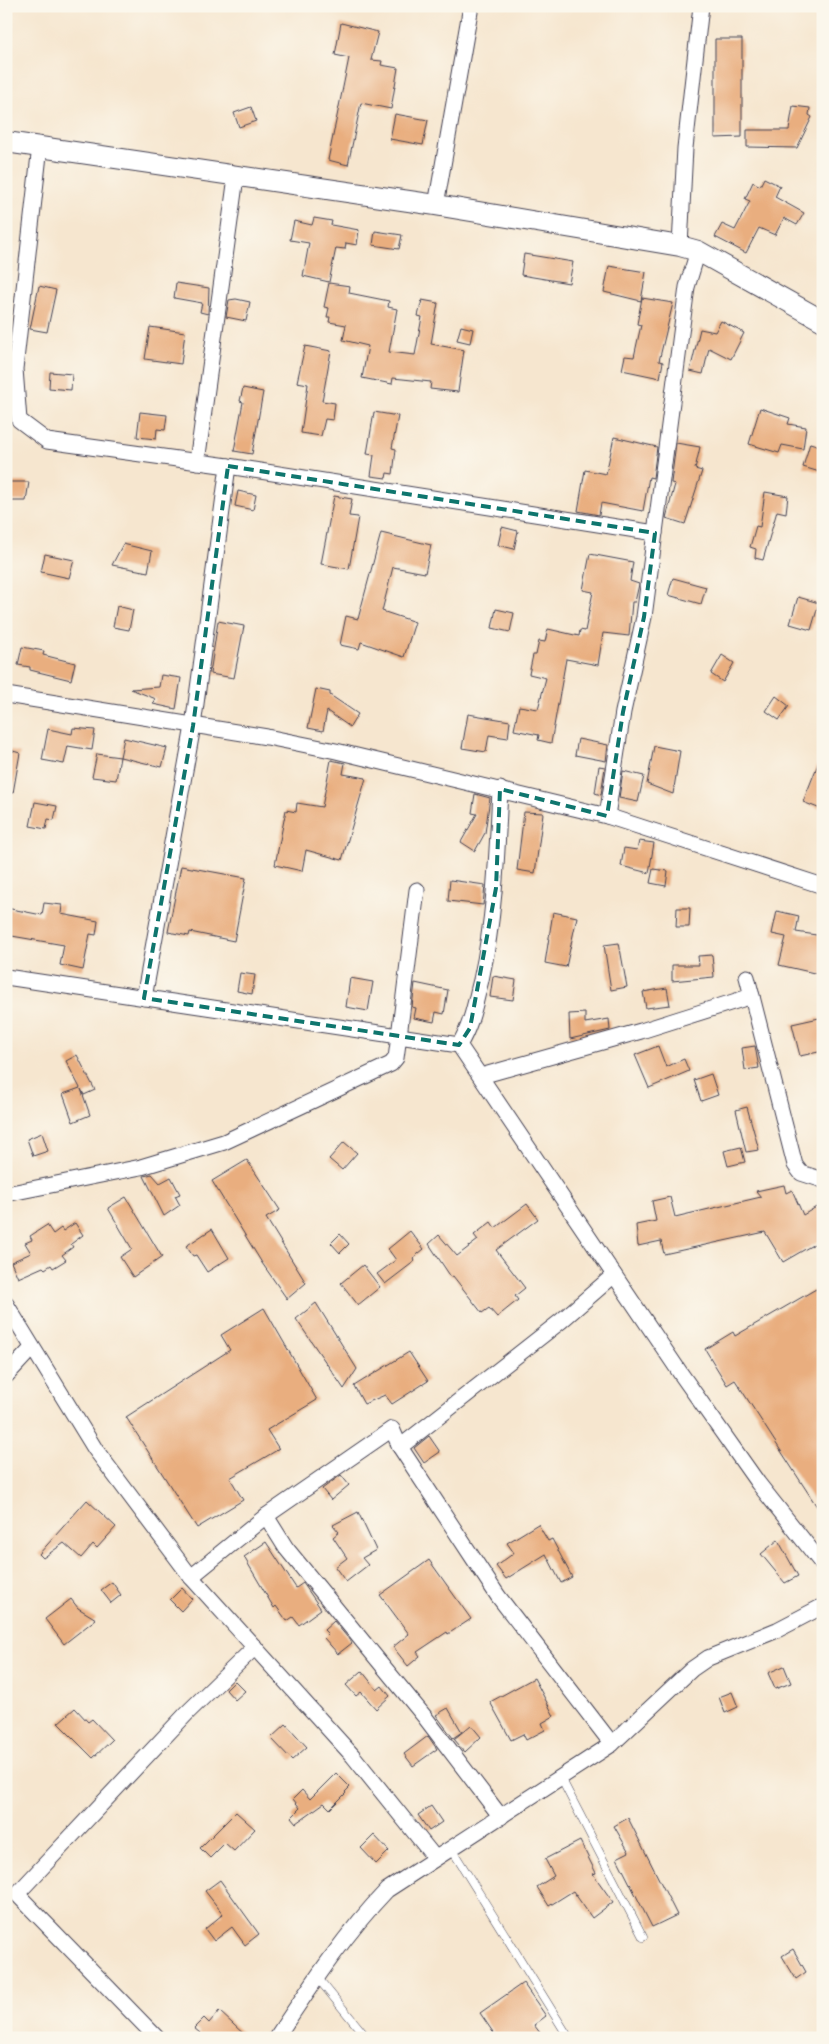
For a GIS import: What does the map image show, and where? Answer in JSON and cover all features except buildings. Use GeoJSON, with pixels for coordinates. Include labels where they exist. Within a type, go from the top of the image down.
{"type":"FeatureCollection","features":[{"type":"Feature","properties":{"kind":"street"},"geometry":{"type":"LineString","coordinates":[[436,205],[471,6]]}},
{"type":"Feature","properties":{"kind":"street"},"geometry":{"type":"LineString","coordinates":[[606,816],[623,712],[644,617],[687,287],[689,248],[685,148],[701,6]]}},
{"type":"Feature","properties":{"kind":"street"},"geometry":{"type":"LineString","coordinates":[[6,142],[436,205],[689,248],[823,321]]}},
{"type":"Feature","properties":{"kind":"street"},"geometry":{"type":"LineString","coordinates":[[40,146],[15,369],[19,420],[47,441],[228,466],[655,533]]}},
{"type":"Feature","properties":{"kind":"street"},"geometry":{"type":"LineString","coordinates":[[197,462],[236,177]]}},
{"type":"Feature","properties":{"kind":"street"},"geometry":{"type":"LineString","coordinates":[[144,998],[194,726],[228,466]]}},
{"type":"Feature","properties":{"kind":"street"},"geometry":{"type":"LineString","coordinates":[[6,695],[336,751],[606,816],[823,886]]}},
{"type":"Feature","properties":{"kind":"street"},"geometry":{"type":"LineString","coordinates":[[460,1045],[470,1028],[491,923],[496,888],[500,790]]}},
{"type":"Feature","properties":{"kind":"street"},"geometry":{"type":"LineString","coordinates":[[6,1194],[140,1167],[224,1142],[391,1064],[396,1058],[417,890]]}},
{"type":"Feature","properties":{"kind":"street"},"geometry":{"type":"LineString","coordinates":[[6,977],[460,1045],[614,1275],[758,1483],[823,1565]]}},
{"type":"Feature","properties":{"kind":"street"},"geometry":{"type":"LineString","coordinates":[[747,977],[795,1165],[801,1172],[823,1180]]}},
{"type":"Feature","properties":{"kind":"street"},"geometry":{"type":"LineString","coordinates":[[481,1076],[641,1031],[752,996]]}},
{"type":"Feature","properties":{"kind":"street"},"geometry":{"type":"LineString","coordinates":[[400,1447],[561,1321],[614,1275]]}},
{"type":"Feature","properties":{"kind":"street"},"geometry":{"type":"LineString","coordinates":[[6,1304],[95,1449],[191,1577],[353,1756],[435,1858]]}},
{"type":"Feature","properties":{"kind":"street"},"geometry":{"type":"LineString","coordinates":[[6,1376],[32,1348]]}},
{"type":"Feature","properties":{"kind":"street"},"geometry":{"type":"LineString","coordinates":[[191,1577],[266,1516],[392,1429],[400,1447],[498,1596],[612,1744]]}},
{"type":"Feature","properties":{"kind":"street"},"geometry":{"type":"LineString","coordinates":[[266,1516],[286,1548],[424,1716],[501,1817]]}},
{"type":"Feature","properties":{"kind":"street"},"geometry":{"type":"LineString","coordinates":[[276,2038],[317,1977],[366,1912],[387,1890],[612,1744],[692,1670],[708,1658],[777,1630],[823,1606]]}},
{"type":"Feature","properties":{"kind":"street"},"geometry":{"type":"LineString","coordinates":[[157,2038],[17,1894],[188,1712],[255,1647]]}},
{"type":"Feature","properties":{"kind":"lane"},"geometry":{"type":"LineString","coordinates":[[561,1778],[643,1937]]}},
{"type":"Feature","properties":{"kind":"lane"},"geometry":{"type":"LineString","coordinates":[[451,1848],[569,2038]]}},
{"type":"Feature","properties":{"kind":"lane"},"geometry":{"type":"LineString","coordinates":[[317,1977],[367,2038]]}},
{"type":"Feature","properties":{"kind":"highlighted area"},"geometry":{"type":"Polygon","coordinates":[[[228,466],[655,533],[644,617],[623,712],[607,816],[500,789],[496,888],[470,1028],[459,1045],[144,998],[193,726],[228,466]]]}}]}
